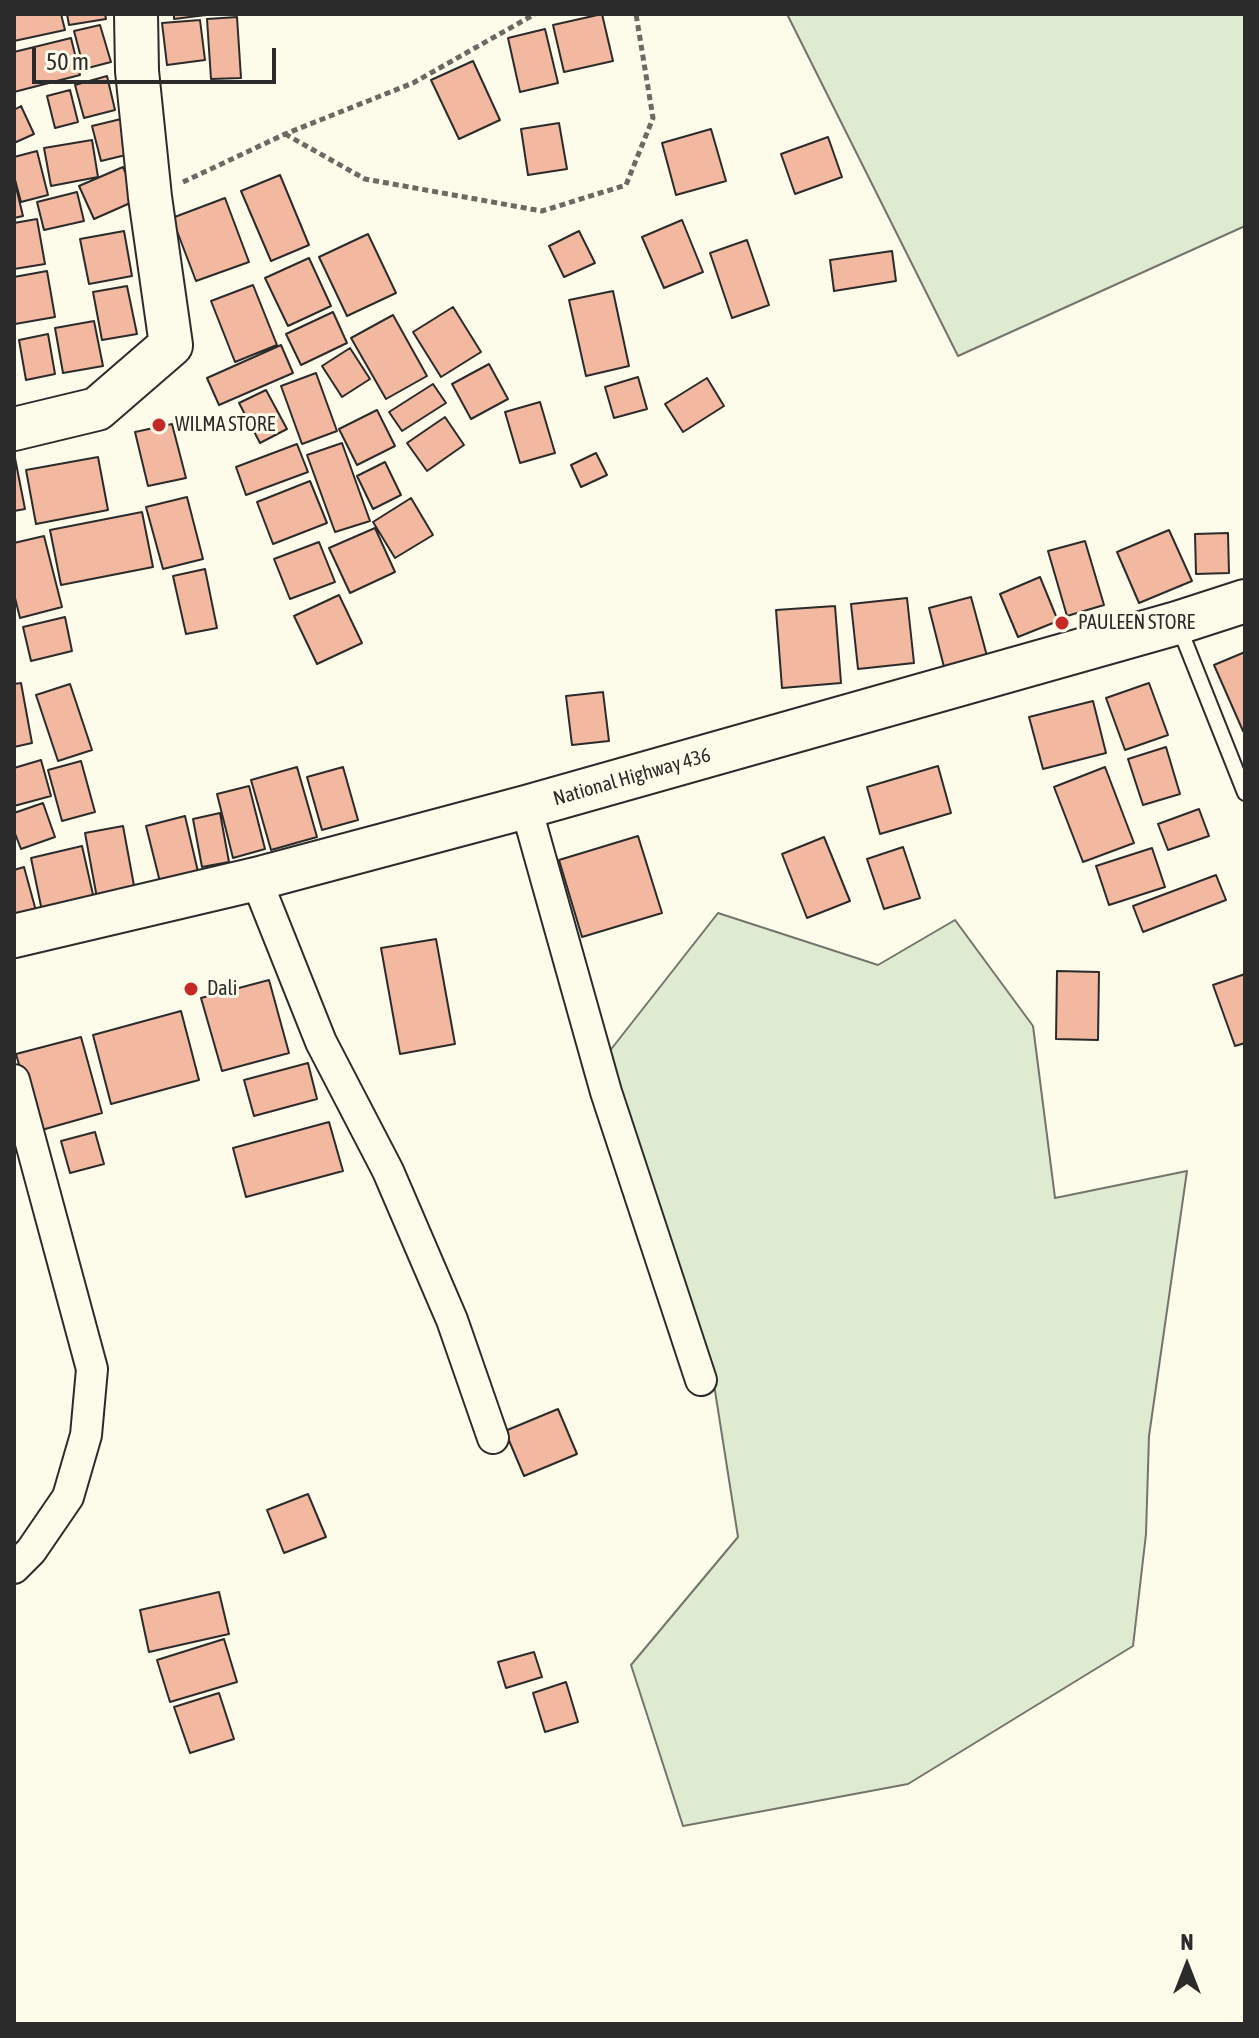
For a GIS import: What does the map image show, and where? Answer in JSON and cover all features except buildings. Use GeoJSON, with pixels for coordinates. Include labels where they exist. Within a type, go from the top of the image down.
{"type":"FeatureCollection","features":[{"type":"Feature","properties":{"kind":"main road"},"geometry":{"type":"LineString","coordinates":[[14,429],[97,409],[171,345],[150,197],[137,71],[136,14]]}},
{"type":"Feature","properties":{"kind":"main road","name":"National Highway 436"},"geometry":{"type":"LineString","coordinates":[[14,936],[256,879],[526,807],[1177,623],[1245,601]]}},
{"type":"Feature","properties":{"kind":"street"},"geometry":{"type":"LineString","coordinates":[[526,807],[606,1092],[701,1380]]}},
{"type":"Feature","properties":{"kind":"street"},"geometry":{"type":"LineString","coordinates":[[256,879],[321,1042],[388,1171],[452,1320],[493,1438]]}},
{"type":"Feature","properties":{"kind":"street"},"geometry":{"type":"LineString","coordinates":[[14,1080],[92,1369],[86,1435],[68,1497],[31,1551],[14,1568]]}},
{"type":"Feature","properties":{"kind":"lane"},"geometry":{"type":"LineString","coordinates":[[1177,623],[1245,793]]}},
{"type":"Feature","properties":{"kind":"path"},"geometry":{"type":"LineString","coordinates":[[150,197],[285,134],[413,83],[535,14]]}},
{"type":"Feature","properties":{"kind":"path"},"geometry":{"type":"LineString","coordinates":[[285,134],[365,179],[542,211],[626,185],[653,118],[636,14]]}},
{"type":"Feature","properties":{"kind":"green space"},"geometry":{"type":"Polygon","coordinates":[[[787,14],[1245,14],[1245,226],[958,356],[787,14]]]}},
{"type":"Feature","properties":{"kind":"green space"},"geometry":{"type":"Polygon","coordinates":[[[718,913],[878,965],[955,920],[1033,1026],[1055,1198],[1187,1171],[1149,1436],[1146,1534],[1133,1646],[908,1784],[683,1826],[631,1665],[738,1537],[713,1378],[605,1057],[718,913]]]}},
{"type":"Feature","properties":{"kind":"place","name":"WILMA STORE"},"geometry":{"type":"Point","coordinates":[159,425]}},
{"type":"Feature","properties":{"kind":"place","name":"PAULEEN STORE"},"geometry":{"type":"Point","coordinates":[1062,623]}},
{"type":"Feature","properties":{"kind":"place","name":"Dali"},"geometry":{"type":"Point","coordinates":[191,989]}}]}
